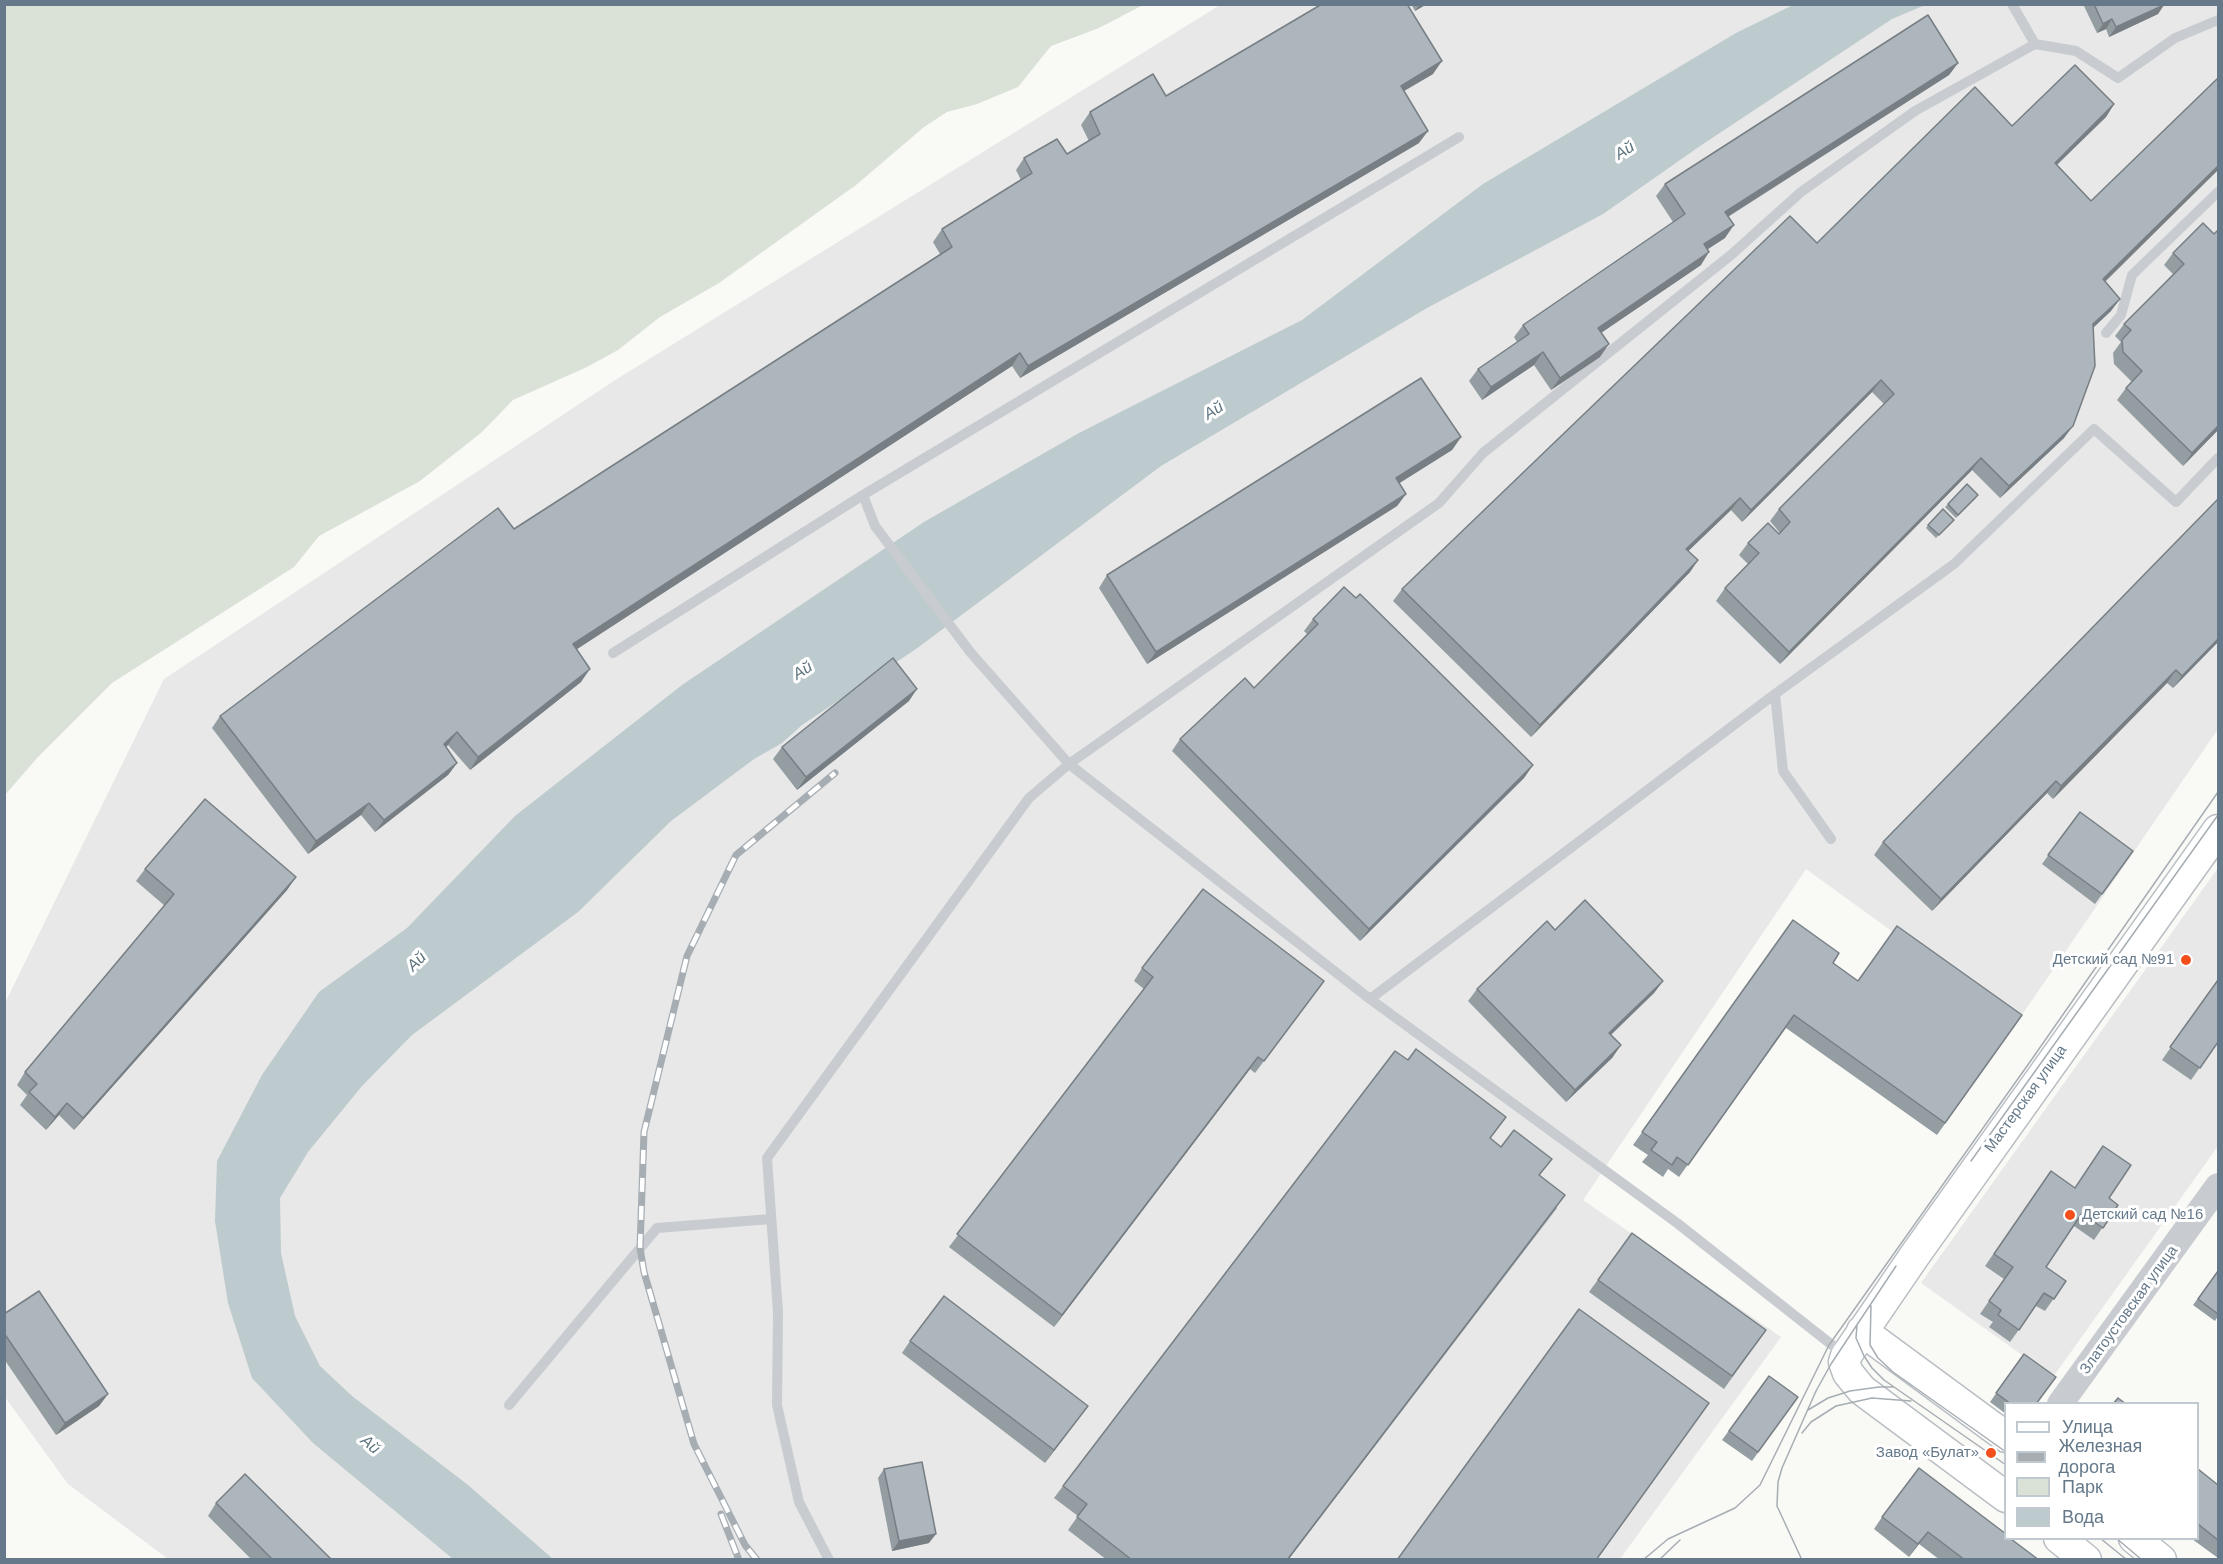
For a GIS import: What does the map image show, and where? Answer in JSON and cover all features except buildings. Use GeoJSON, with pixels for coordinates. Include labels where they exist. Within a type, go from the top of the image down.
{"type":"FeatureCollection","features":[{"type":"Feature","properties":{"kind":"main road","name":"Мастерская улица"},"geometry":{"type":"LineString","coordinates":[[1847,1365],[1862,1331],[2218,830]]}},
{"type":"Feature","properties":{"kind":"main road"},"geometry":{"type":"LineString","coordinates":[[1862,1331],[2004,1436]]}},
{"type":"Feature","properties":{"kind":"main road"},"geometry":{"type":"LineString","coordinates":[[1847,1365],[1872,1398],[2002,1488]]}},
{"type":"Feature","properties":{"kind":"main road"},"geometry":{"type":"LineString","coordinates":[[2060,1540],[2086,1560]]}},
{"type":"Feature","properties":{"kind":"main road"},"geometry":{"type":"LineString","coordinates":[[2135,1540],[2161,1560]]}},
{"type":"Feature","properties":{"kind":"street","name":"Златоустовская улица"},"geometry":{"type":"LineString","coordinates":[[2061,1402],[2218,1186]]}},
{"type":"Feature","properties":{"kind":"lane"},"geometry":{"type":"LineString","coordinates":[[2012,4],[2035,44]]}},
{"type":"Feature","properties":{"kind":"lane"},"geometry":{"type":"LineString","coordinates":[[829,1560],[799,1502],[777,1405],[778,1312],[766,1158],[1029,798],[1069,764],[1439,503],[1483,453],[1731,255],[1801,192],[1915,111],[2035,44],[2076,51],[2118,78],[2175,38],[2218,20]]}},
{"type":"Feature","properties":{"kind":"lane"},"geometry":{"type":"LineString","coordinates":[[613,653],[863,495],[1459,137]]}},
{"type":"Feature","properties":{"kind":"lane"},"geometry":{"type":"LineString","coordinates":[[2106,333],[2121,315],[2132,275],[2218,192]]}},
{"type":"Feature","properties":{"kind":"lane"},"geometry":{"type":"LineString","coordinates":[[1370,999],[1775,694],[1954,564],[2094,429],[2176,502],[2218,458]]}},
{"type":"Feature","properties":{"kind":"lane"},"geometry":{"type":"LineString","coordinates":[[863,495],[875,526],[971,653],[1069,764],[1370,999],[1677,1223],[1847,1365]]}},
{"type":"Feature","properties":{"kind":"lane"},"geometry":{"type":"LineString","coordinates":[[1775,694],[1783,771],[1831,839]]}},
{"type":"Feature","properties":{"kind":"lane"},"geometry":{"type":"LineString","coordinates":[[509,1405],[657,1228],[771,1219]]}},
{"type":"Feature","properties":{"kind":"shaded area"},"geometry":{"type":"Polygon","coordinates":[[[1220,5],[2218,5],[2218,729],[2017,1022],[1806,869],[1583,1200],[1781,1337],[1620,1559],[168,1559],[68,1484],[5,1397],[4,1005],[164,679],[617,379],[1220,5]]]}},
{"type":"Feature","properties":{"kind":"shaded area","name":"Детский сад №16"},"geometry":{"type":"Polygon","coordinates":[[[2218,868],[2218,1146],[2053,1377],[1921,1283],[2218,868]]]}},
{"type":"Feature","properties":{"kind":"green space"},"geometry":{"type":"Polygon","coordinates":[[[5,4],[1143,5],[1099,28],[1051,46],[1018,87],[977,104],[947,112],[924,127],[856,185],[719,283],[660,317],[618,350],[587,367],[513,400],[482,432],[420,481],[319,536],[294,567],[112,683],[38,757],[5,795],[5,4]]]}},
{"type":"Feature","properties":{"kind":"water","name":"Ай"},"geometry":{"type":"Polygon","coordinates":[[[1793,5],[1925,5],[1892,19],[1700,146],[1603,214],[1427,308],[1161,466],[916,649],[802,725],[782,743],[754,759],[671,821],[578,912],[412,1035],[362,1086],[308,1152],[280,1198],[281,1253],[295,1316],[320,1366],[352,1396],[468,1485],[553,1559],[453,1559],[313,1443],[252,1378],[228,1303],[215,1221],[217,1161],[262,1075],[319,992],[407,928],[515,816],[682,685],[924,522],[1079,433],[1302,320],[1483,184],[1736,33],[1793,5]]]}},
{"type":"Feature","properties":{"kind":"tram line"},"geometry":{"type":"LineString","coordinates":[[1643,1560],[1668,1539],[1735,1508],[1760,1485],[1829,1345],[2218,792]]}},
{"type":"Feature","properties":{"kind":"tram line"},"geometry":{"type":"LineString","coordinates":[[1971,1161],[2218,815]]}},
{"type":"Feature","properties":{"kind":"tram line"},"geometry":{"type":"LineString","coordinates":[[1802,1560],[1777,1506],[1778,1482],[1782,1468],[1816,1391],[1831,1364],[1896,1266]]}},
{"type":"Feature","properties":{"kind":"tram line"},"geometry":{"type":"LineString","coordinates":[[1871,1306],[1870,1345],[1878,1358],[1893,1372],[2004,1451]]}},
{"type":"Feature","properties":{"kind":"tram line"},"geometry":{"type":"LineString","coordinates":[[1857,1325],[1856,1338],[1864,1356],[1884,1380],[2004,1464]]}},
{"type":"Feature","properties":{"kind":"tram line"},"geometry":{"type":"LineString","coordinates":[[1808,1410],[1828,1398],[1850,1391],[1893,1387]]}},
{"type":"Feature","properties":{"kind":"tram line"},"geometry":{"type":"LineString","coordinates":[[1802,1433],[1811,1422],[1836,1406],[1872,1398],[1911,1401]]}},
{"type":"Feature","properties":{"kind":"tram line"},"geometry":{"type":"LineString","coordinates":[[1659,1560],[1680,1540]]}},
{"type":"Feature","properties":{"kind":"tram line"},"geometry":{"type":"LineString","coordinates":[[2102,1540],[2127,1560]]}},
{"type":"Feature","properties":{"kind":"tram line"},"geometry":{"type":"LineString","coordinates":[[2118,1540],[2142,1560]]}},
{"type":"Feature","properties":{"kind":"railway"},"geometry":{"type":"LineString","coordinates":[[757,1560],[745,1545],[694,1444],[644,1272],[640,1248],[644,1132],[687,956],[736,855],[835,773]]}},
{"type":"Feature","properties":{"kind":"railway"},"geometry":{"type":"LineString","coordinates":[[721,1514],[739,1560]]}},
{"type":"Feature","properties":{"kind":"place","name":"Детский сад №91"},"geometry":{"type":"Point","coordinates":[2186,960]}},
{"type":"Feature","properties":{"kind":"place","name":"Детский сад №16"},"geometry":{"type":"Point","coordinates":[2070,1215]}},
{"type":"Feature","properties":{"kind":"place","name":"Завод «Булат»"},"geometry":{"type":"Point","coordinates":[1991,1453]}}]}
